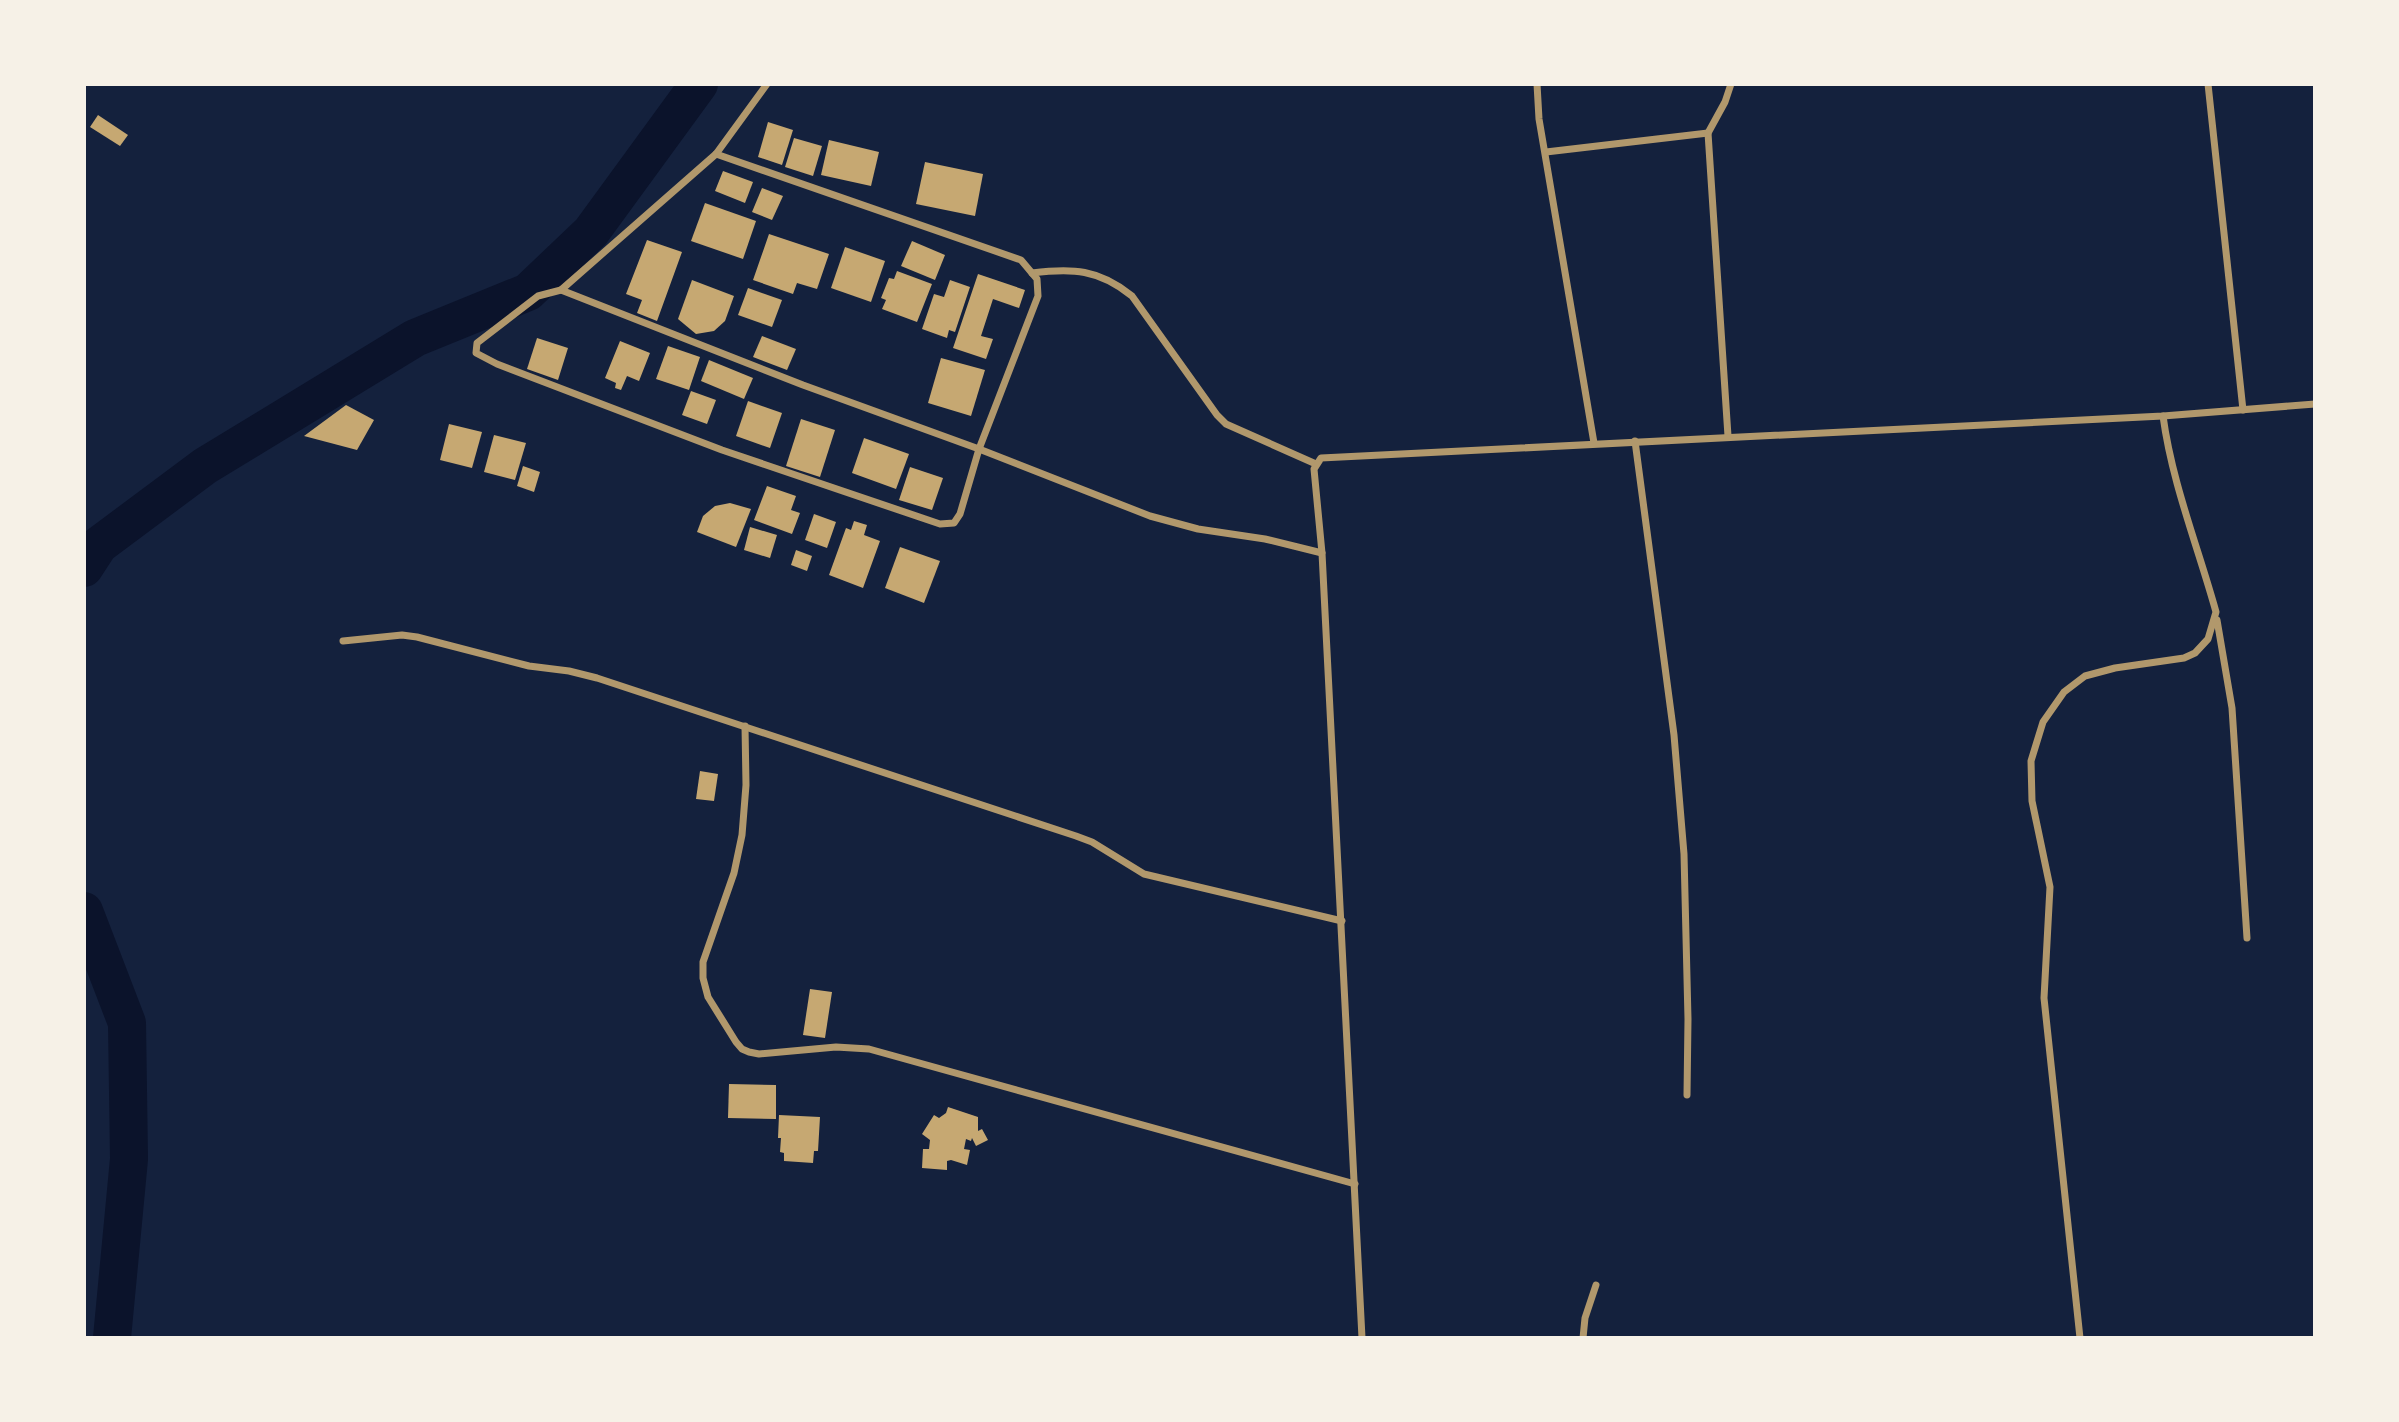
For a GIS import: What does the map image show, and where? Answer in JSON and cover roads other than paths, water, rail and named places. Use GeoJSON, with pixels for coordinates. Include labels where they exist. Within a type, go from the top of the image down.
{"type":"FeatureCollection","features":[{"type":"Feature","properties":{"kind":"street"},"geometry":{"type":"LineString","coordinates":[[716,154],[1021,260],[1037,279],[1038,296],[979,449],[960,514],[954,523],[940,524],[722,450],[520,373],[476,353],[477,343],[538,296],[561,290],[716,154],[767,84]]}},
{"type":"Feature","properties":{"kind":"street"},"geometry":{"type":"LineString","coordinates":[[1537,84],[1539,119],[1594,443]]}},
{"type":"Feature","properties":{"kind":"street"},"geometry":{"type":"LineString","coordinates":[[1728,436],[1708,133],[1725,102],[1731,84]]}},
{"type":"Feature","properties":{"kind":"street"},"geometry":{"type":"LineString","coordinates":[[2208,84],[2243,410]]}},
{"type":"Feature","properties":{"kind":"street"},"geometry":{"type":"LineString","coordinates":[[1546,152],[1708,133]]}},
{"type":"Feature","properties":{"kind":"street"},"geometry":{"type":"LineString","coordinates":[[1032,273],[1062,269],[1082,270],[1120,286],[1132,296],[1226,424],[1316,464]]}},
{"type":"Feature","properties":{"kind":"street"},"geometry":{"type":"LineString","coordinates":[[561,290],[1150,516],[1198,529],[1265,539],[1322,553]]}},
{"type":"Feature","properties":{"kind":"street"},"geometry":{"type":"LineString","coordinates":[[1362,1338],[1322,553],[1314,468],[1321,458],[2163,416],[2315,404]]}},
{"type":"Feature","properties":{"kind":"street"},"geometry":{"type":"LineString","coordinates":[[2163,416],[2175,477],[2216,612],[2232,708],[2247,938]]}},
{"type":"Feature","properties":{"kind":"street"},"geometry":{"type":"LineString","coordinates":[[1635,441],[1674,735],[1684,854],[1689,1030],[1687,1095]]}},
{"type":"Feature","properties":{"kind":"street"},"geometry":{"type":"LineString","coordinates":[[2080,1338],[2044,998],[2050,887],[2032,801],[2031,761],[2043,722],[2064,692],[2085,676],[2115,668],[2184,658],[2195,653],[2208,639],[2216,612]]}},
{"type":"Feature","properties":{"kind":"street"},"geometry":{"type":"LineString","coordinates":[[343,641],[401,635],[417,637],[529,666],[597,678],[1076,836],[1092,842],[1144,874],[1342,921]]}},
{"type":"Feature","properties":{"kind":"street"},"geometry":{"type":"LineString","coordinates":[[745,726],[746,785],[739,853],[703,962],[705,989],[711,1004],[742,1049],[759,1054],[836,1047],[869,1049],[1355,1184]]}},
{"type":"Feature","properties":{"kind":"street"},"geometry":{"type":"LineString","coordinates":[[1583,1338],[1585,1318],[1595,1285]]}},
{"type":"Feature","properties":{"kind":"waterway"},"geometry":{"type":"LineString","coordinates":[[84,568],[99,545],[205,466],[415,338],[528,292],[591,232],[699,84]]}},
{"type":"Feature","properties":{"kind":"waterway"},"geometry":{"type":"LineString","coordinates":[[84,911],[127,1023],[129,1159],[112,1338]]}}]}
